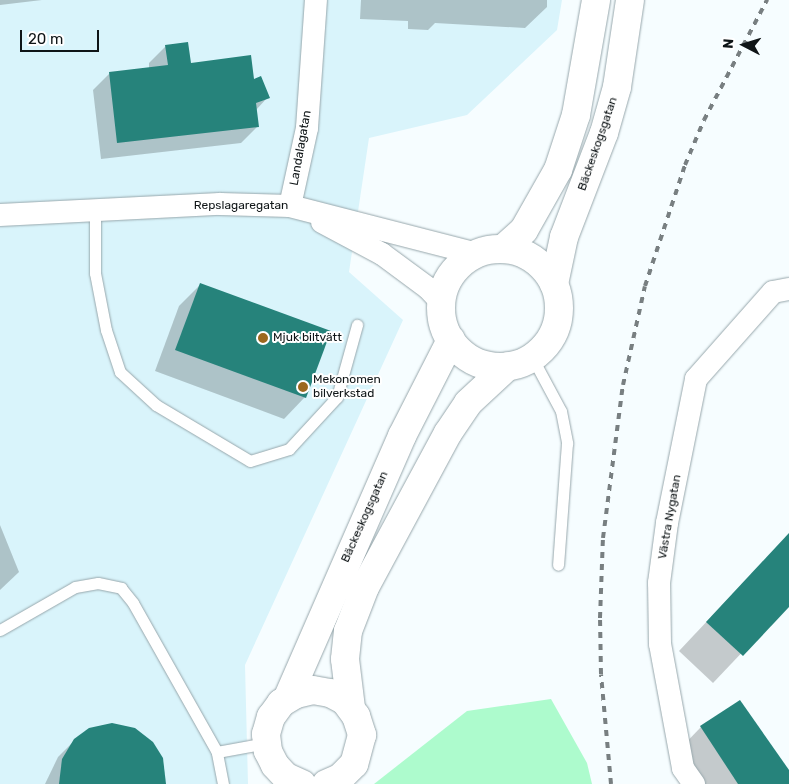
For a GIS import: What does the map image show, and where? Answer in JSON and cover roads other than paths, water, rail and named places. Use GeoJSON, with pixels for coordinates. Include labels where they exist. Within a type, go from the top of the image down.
{"type":"FeatureCollection","features":[{"type":"Feature","properties":{"kind":"main road"},"geometry":{"type":"LineString","coordinates":[[503,249],[524,230],[558,170],[576,115],[596,0]]}},
{"type":"Feature","properties":{"kind":"main road","name":"Bäckeskogsgatan"},"geometry":{"type":"LineString","coordinates":[[554,284],[564,237],[604,133],[618,87],[630,0]]}},
{"type":"Feature","properties":{"kind":"main road"},"geometry":{"type":"LineString","coordinates":[[351,708],[345,659],[348,631],[365,587],[448,433],[468,404],[547,343],[556,325],[559,305],[554,284],[534,259],[503,249],[477,254],[466,260],[449,279],[442,303],[444,322],[451,340],[476,361],[520,362]]}},
{"type":"Feature","properties":{"kind":"main road","name":"Bäckeskogsgatan"},"geometry":{"type":"LineString","coordinates":[[266,743],[271,717],[288,697],[322,613],[402,436],[451,340]]}},
{"type":"Feature","properties":{"kind":"main road"},"geometry":{"type":"LineString","coordinates":[[288,697],[304,691],[322,690],[338,696],[351,708],[360,725],[361,745],[354,764],[334,782]]}},
{"type":"Feature","properties":{"kind":"main road"},"geometry":{"type":"LineString","coordinates":[[266,743],[270,758],[291,782]]}},
{"type":"Feature","properties":{"kind":"street","name":"Landalagatan"},"geometry":{"type":"LineString","coordinates":[[290,206],[307,128],[316,0]]}},
{"type":"Feature","properties":{"kind":"street","name":"Repslagaregatan"},"geometry":{"type":"LineString","coordinates":[[0,215],[220,204],[290,206],[477,254]]}},
{"type":"Feature","properties":{"kind":"street"},"geometry":{"type":"LineString","coordinates":[[290,206],[382,254],[428,288],[442,303]]}},
{"type":"Feature","properties":{"kind":"street","name":"Västra Nygatan"},"geometry":{"type":"LineString","coordinates":[[694,784],[683,768],[660,644],[658,583],[667,523],[696,379],[773,292],[789,289]]}},
{"type":"Feature","properties":{"kind":"lane"},"geometry":{"type":"LineString","coordinates":[[95,211],[95,274],[106,330],[120,372],[156,405],[250,461],[289,449],[337,396],[357,325]]}},
{"type":"Feature","properties":{"kind":"lane"},"geometry":{"type":"LineString","coordinates":[[520,362],[561,411],[567,443],[558,565]]}},
{"type":"Feature","properties":{"kind":"lane"},"geometry":{"type":"LineString","coordinates":[[0,630],[75,587],[98,584],[120,588],[133,603],[217,752],[224,784]]}},
{"type":"Feature","properties":{"kind":"lane"},"geometry":{"type":"LineString","coordinates":[[217,752],[266,743]]}},
{"type":"Feature","properties":{"kind":"railway"},"geometry":{"type":"LineString","coordinates":[[611,784],[601,674],[600,618],[603,538],[623,385],[645,286],[685,165],[704,120],[767,0]]}},
{"type":"Feature","properties":{"kind":"place","name":"Mjuk biltvätt"},"geometry":{"type":"Point","coordinates":[263,338]}},
{"type":"Feature","properties":{"kind":"place","name":"Mekonomen bilverkstad"},"geometry":{"type":"Point","coordinates":[303,387]}}]}
